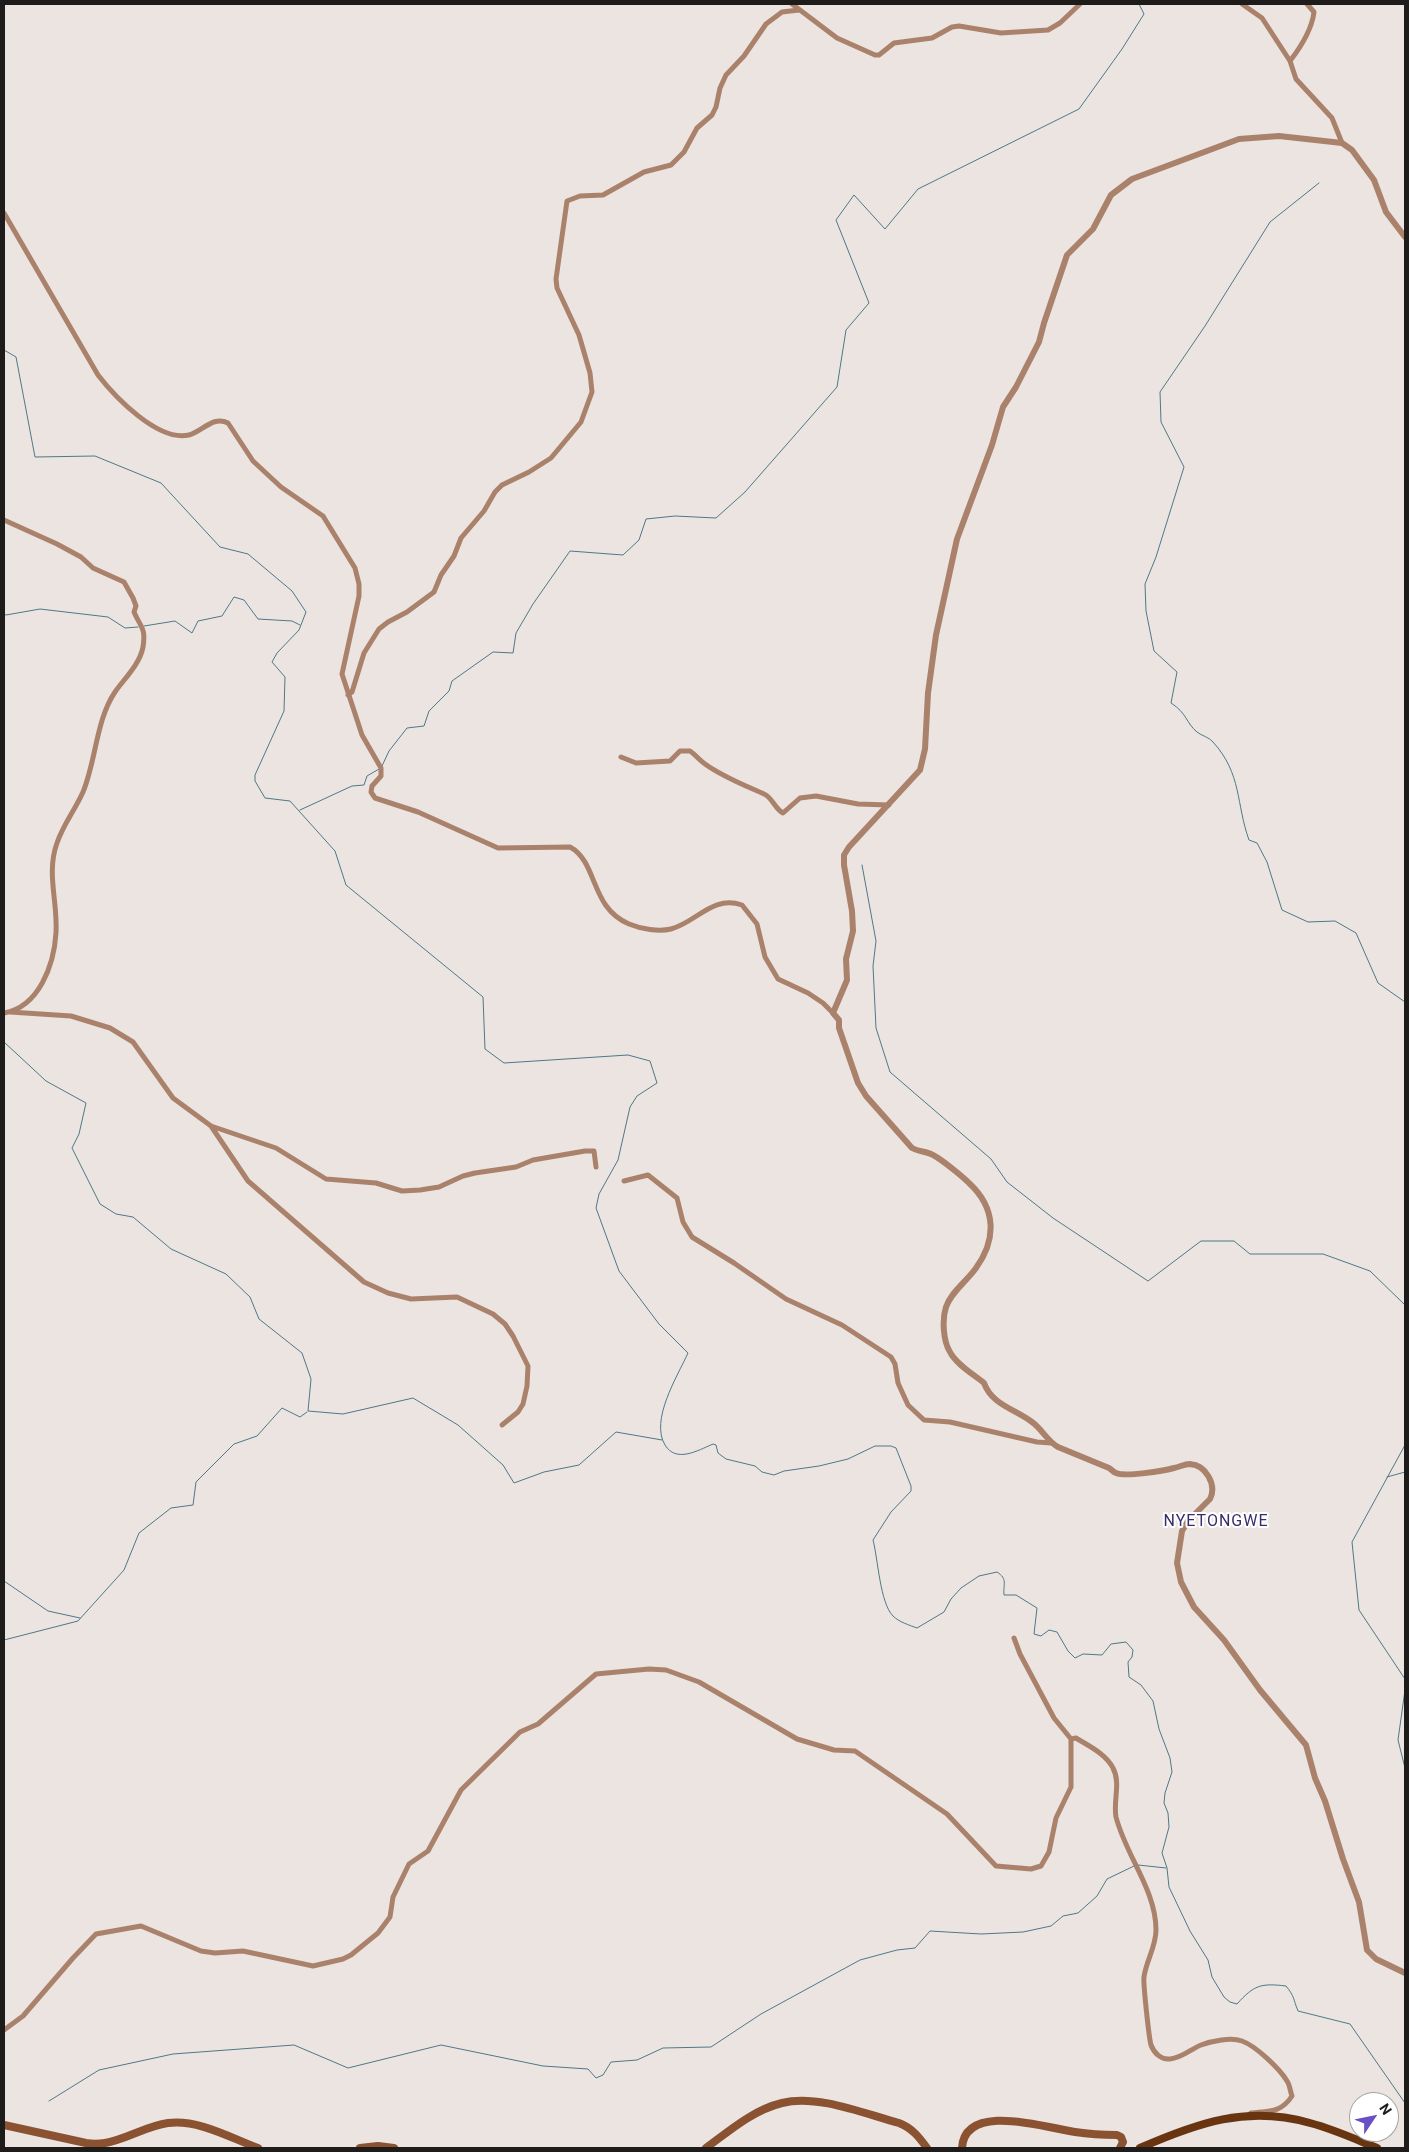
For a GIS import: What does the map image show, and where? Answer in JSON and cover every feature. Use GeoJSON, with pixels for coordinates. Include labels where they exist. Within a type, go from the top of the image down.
{"type":"FeatureCollection","features":[{"type":"Feature","properties":{"kind":"main road"},"geometry":{"type":"LineString","coordinates":[[706,2148],[751,2116],[767,2108],[791,2101],[830,2105],[899,2123],[909,2127],[927,2148]]}},
{"type":"Feature","properties":{"kind":"main road"},"geometry":{"type":"LineString","coordinates":[[1140,2148],[1178,2132],[1221,2118],[1252,2116],[1281,2116],[1310,2123],[1377,2148]]}},
{"type":"Feature","properties":{"kind":"main road"},"geometry":{"type":"LineString","coordinates":[[962,2148],[966,2134],[971,2129],[994,2121],[1008,2120],[1075,2132],[1117,2135],[1121,2137],[1123,2142],[1120,2148]]}},
{"type":"Feature","properties":{"kind":"main road"},"geometry":{"type":"LineString","coordinates":[[4,2125],[98,2144],[168,2123],[179,2123],[204,2128],[258,2148]]}},
{"type":"Feature","properties":{"kind":"main road"},"geometry":{"type":"LineString","coordinates":[[360,2148],[378,2146],[394,2148]]}},
{"type":"Feature","properties":{"kind":"street"},"geometry":{"type":"LineString","coordinates":[[792,4],[837,38],[875,55],[880,55],[894,43],[932,38],[952,27],[959,26],[1001,33],[1048,30],[1060,23],[1080,4]]}},
{"type":"Feature","properties":{"kind":"street"},"geometry":{"type":"LineString","coordinates":[[1242,4],[1255,12],[1268,25],[1290,61],[1296,79],[1332,118],[1342,142],[1352,150],[1374,180],[1386,212],[1405,237]]}},
{"type":"Feature","properties":{"kind":"street"},"geometry":{"type":"LineString","coordinates":[[1290,61],[1312,22],[1314,12],[1308,4]]}},
{"type":"Feature","properties":{"kind":"street"},"geometry":{"type":"LineString","coordinates":[[348,695],[352,692],[364,653],[379,629],[407,612],[434,592],[441,575],[454,556],[462,538],[484,510],[495,492],[502,485],[529,472],[551,458],[583,418],[592,392],[590,372],[579,335],[560,295],[556,279],[567,201],[580,196],[603,195],[644,172],[671,165],[688,148],[697,128],[712,115],[726,75],[744,56],[766,24],[782,12],[799,10]]}},
{"type":"Feature","properties":{"kind":"street"},"geometry":{"type":"LineString","coordinates":[[833,1013],[847,980],[846,959],[853,931],[852,911],[844,875],[844,855],[849,847],[920,770],[923,763],[928,693],[936,635],[957,539],[992,445],[1003,407],[1040,342],[1044,322],[1067,255],[1093,229],[1111,195],[1132,179],[1240,139],[1279,136],[1342,142]]}},
{"type":"Feature","properties":{"kind":"street"},"geometry":{"type":"LineString","coordinates":[[4,213],[98,375],[109,390],[127,408],[154,427],[174,434],[188,435],[213,422],[223,421],[228,423],[253,461],[281,487],[314,508],[330,526],[355,568],[359,584],[359,596],[350,643],[342,668],[343,680],[362,735],[382,768],[380,776],[372,786],[371,792],[375,798],[418,812],[498,848],[570,847],[578,853],[599,896],[606,906],[621,920],[631,925],[660,930],[671,929],[710,906],[727,903],[742,906],[757,924],[765,958],[778,979],[808,993],[823,1003],[839,1020],[839,1028],[858,1083],[866,1096],[912,1148],[918,1152],[933,1155],[969,1182],[978,1193],[991,1218],[992,1227],[984,1254],[977,1268],[953,1296],[946,1308],[945,1335],[950,1352],[984,1383],[986,1389],[1004,1408],[1031,1421],[1051,1443]]}},
{"type":"Feature","properties":{"kind":"street"},"geometry":{"type":"LineString","coordinates":[[4,520],[58,544],[81,557],[93,568],[124,582],[136,606],[134,612],[144,629],[143,649],[128,676],[116,691],[106,712],[98,732],[95,752],[83,792],[57,841],[52,859],[51,873],[56,933],[50,965],[37,993],[10,1012]]}},
{"type":"Feature","properties":{"kind":"street"},"geometry":{"type":"LineString","coordinates":[[621,757],[636,763],[670,761],[680,751],[690,750],[714,770],[735,780],[742,786],[765,794],[776,808],[784,812],[800,798],[816,796],[858,804],[889,805]]}},
{"type":"Feature","properties":{"kind":"street"},"geometry":{"type":"LineString","coordinates":[[4,1013],[71,1016],[110,1028],[133,1042],[174,1098],[211,1126],[276,1148],[326,1179],[376,1184],[402,1191],[439,1187],[463,1176],[475,1173],[516,1167],[533,1160],[585,1151],[594,1151],[596,1167]]}},
{"type":"Feature","properties":{"kind":"street"},"geometry":{"type":"LineString","coordinates":[[211,1126],[248,1181],[364,1282],[388,1294],[411,1299],[457,1296],[493,1314],[505,1324],[528,1366],[527,1386],[523,1404],[518,1412],[502,1425]]}},
{"type":"Feature","properties":{"kind":"street"},"geometry":{"type":"LineString","coordinates":[[624,1181],[648,1175],[677,1198],[683,1222],[692,1237],[786,1299],[842,1325],[891,1357],[895,1364],[898,1383],[908,1405],[924,1420],[950,1422],[1037,1442],[1051,1443],[1109,1468],[1116,1473],[1133,1474],[1187,1464],[1194,1465],[1205,1471],[1211,1480],[1212,1494],[1206,1505],[1188,1521],[1182,1531],[1177,1563],[1181,1582],[1194,1607],[1224,1640],[1260,1690],[1306,1745],[1315,1778],[1325,1801],[1334,1834],[1359,1902],[1366,1947],[1374,1958],[1405,1973]]}},
{"type":"Feature","properties":{"kind":"street"},"geometry":{"type":"LineString","coordinates":[[4,2030],[23,2016],[96,1934],[141,1926],[201,1951],[215,1953],[243,1952],[313,1966],[343,1959],[351,1955],[378,1933],[388,1919],[393,1897],[409,1864],[428,1851],[461,1790],[520,1732],[538,1724],[596,1674],[649,1669],[666,1670],[698,1682],[796,1738],[834,1750],[855,1751],[947,1814],[996,1866],[1031,1869],[1041,1866],[1048,1855],[1056,1818],[1071,1787],[1071,1739],[1054,1718],[1020,1654],[1014,1638]]}},
{"type":"Feature","properties":{"kind":"street"},"geometry":{"type":"LineString","coordinates":[[1071,1739],[1076,1738],[1096,1751],[1111,1764],[1115,1771],[1117,1777],[1115,1811],[1120,1831],[1148,1890],[1155,1918],[1156,1931],[1153,1948],[1143,1979],[1151,2044],[1155,2054],[1163,2059],[1170,2059],[1202,2045],[1225,2040],[1242,2041],[1266,2057],[1288,2082],[1292,2096],[1285,2106],[1276,2110],[1221,2118]]}},
{"type":"Feature","properties":{"kind":"waterway"},"geometry":{"type":"LineString","coordinates":[[382,766],[389,751],[407,728],[424,726],[429,711],[449,691],[452,681],[493,652],[513,653],[516,633],[533,604],[570,551],[623,555],[639,540],[646,519],[675,516],[716,518],[745,492],[837,387],[846,330],[869,303],[836,220],[854,195],[885,229],[918,189],[1079,109],[1122,49],[1144,14],[1139,4]]}},
{"type":"Feature","properties":{"kind":"waterway"},"geometry":{"type":"LineString","coordinates":[[1319,183],[1270,222],[1205,326],[1160,392],[1161,422],[1184,467],[1156,557],[1145,584],[1146,611],[1154,651],[1177,672],[1171,703],[1180,710],[1197,732],[1213,742],[1229,766],[1234,778],[1249,840],[1257,843],[1267,862],[1282,910],[1308,922],[1335,921],[1356,933],[1378,983],[1405,1002]]}},
{"type":"Feature","properties":{"kind":"waterway"},"geometry":{"type":"LineString","coordinates":[[4,350],[16,357],[35,457],[95,456],[161,483],[220,547],[248,554],[292,591],[306,612],[299,630],[277,653],[272,662],[285,677],[284,711],[255,775],[255,781],[265,798],[290,801],[335,851],[346,885],[483,997],[485,1049],[504,1063],[628,1055],[650,1061],[657,1083],[637,1096],[630,1107],[618,1160],[599,1194],[596,1208],[619,1271],[659,1324],[688,1353],[672,1386],[663,1411],[661,1435],[665,1445],[675,1453],[687,1454],[713,1444],[716,1445],[718,1453],[726,1459],[755,1466],[762,1472],[774,1475],[784,1471],[819,1466],[848,1459],[875,1446],[891,1446],[896,1448],[911,1486],[911,1491],[891,1512],[873,1540],[885,1601],[895,1618],[917,1628],[944,1612],[951,1599],[961,1588],[979,1576],[997,1572],[1004,1579],[1004,1595],[1016,1595],[1037,1608],[1034,1634],[1041,1636],[1049,1630],[1057,1632],[1068,1651],[1075,1658],[1083,1654],[1102,1655],[1111,1644],[1126,1642],[1133,1650],[1132,1657],[1128,1662],[1129,1677],[1141,1685],[1153,1701],[1159,1729],[1170,1758],[1172,1772],[1165,1793],[1164,1803],[1168,1813],[1169,1827],[1162,1853],[1167,1868],[1169,1887],[1190,1931],[1208,1960],[1212,1977],[1224,1997],[1230,2002],[1237,2004],[1248,1993],[1258,1987],[1264,1985],[1286,1986],[1298,2011],[1350,2024],[1405,2103]]}},
{"type":"Feature","properties":{"kind":"waterway"},"geometry":{"type":"LineString","coordinates":[[144,626],[175,621],[192,633],[198,621],[222,616],[234,597],[244,600],[258,619],[292,621],[300,625]]}},
{"type":"Feature","properties":{"kind":"waterway"},"geometry":{"type":"LineString","coordinates":[[4,614],[40,609],[108,617],[125,628],[138,627]]}},
{"type":"Feature","properties":{"kind":"waterway"},"geometry":{"type":"LineString","coordinates":[[300,810],[352,786],[364,785],[367,776],[379,769]]}},
{"type":"Feature","properties":{"kind":"waterway"},"geometry":{"type":"LineString","coordinates":[[862,865],[876,941],[873,966],[876,1028],[890,1072],[991,1159],[1007,1182],[1053,1218],[1148,1281],[1201,1241],[1234,1241],[1250,1254],[1323,1254],[1370,1271],[1405,1305]]}},
{"type":"Feature","properties":{"kind":"waterway"},"geometry":{"type":"LineString","coordinates":[[4,1042],[46,1081],[86,1103],[79,1134],[72,1148],[100,1204],[116,1214],[133,1217],[171,1249],[226,1274],[250,1297],[259,1319],[302,1353],[311,1379],[308,1411],[343,1414],[413,1398],[458,1425],[503,1465],[514,1483],[544,1472],[579,1465],[616,1432],[662,1440]]}},
{"type":"Feature","properties":{"kind":"waterway"},"geometry":{"type":"LineString","coordinates":[[4,1640],[78,1621],[124,1570],[139,1533],[171,1508],[193,1505],[196,1482],[234,1444],[257,1436],[282,1408],[300,1417],[307,1412]]}},
{"type":"Feature","properties":{"kind":"waterway"},"geometry":{"type":"LineString","coordinates":[[1405,1445],[1352,1542],[1359,1610],[1405,1679]]}},
{"type":"Feature","properties":{"kind":"waterway"},"geometry":{"type":"LineString","coordinates":[[1387,1477],[1405,1472]]}},
{"type":"Feature","properties":{"kind":"waterway"},"geometry":{"type":"LineString","coordinates":[[4,1581],[48,1611],[80,1618]]}},
{"type":"Feature","properties":{"kind":"waterway"},"geometry":{"type":"LineString","coordinates":[[1405,1690],[1398,1740],[1405,1768]]}},
{"type":"Feature","properties":{"kind":"waterway"},"geometry":{"type":"LineString","coordinates":[[1138,1865],[1166,1868]]}},
{"type":"Feature","properties":{"kind":"waterway"},"geometry":{"type":"LineString","coordinates":[[49,2101],[99,2070],[173,2054],[294,2045],[348,2068],[441,2045],[543,2066],[588,2069],[596,2078],[603,2075],[611,2062],[637,2060],[663,2048],[711,2047],[761,2014],[860,1960],[897,1950],[915,1948],[930,1931],[981,1934],[1023,1932],[1051,1926],[1063,1916],[1078,1913],[1097,1896],[1107,1879],[1134,1866]]}},
{"type":"Feature","properties":{"kind":"district","name":"NYETONGWE"},"geometry":{"type":"Point","coordinates":[1216,1522]}}]}
